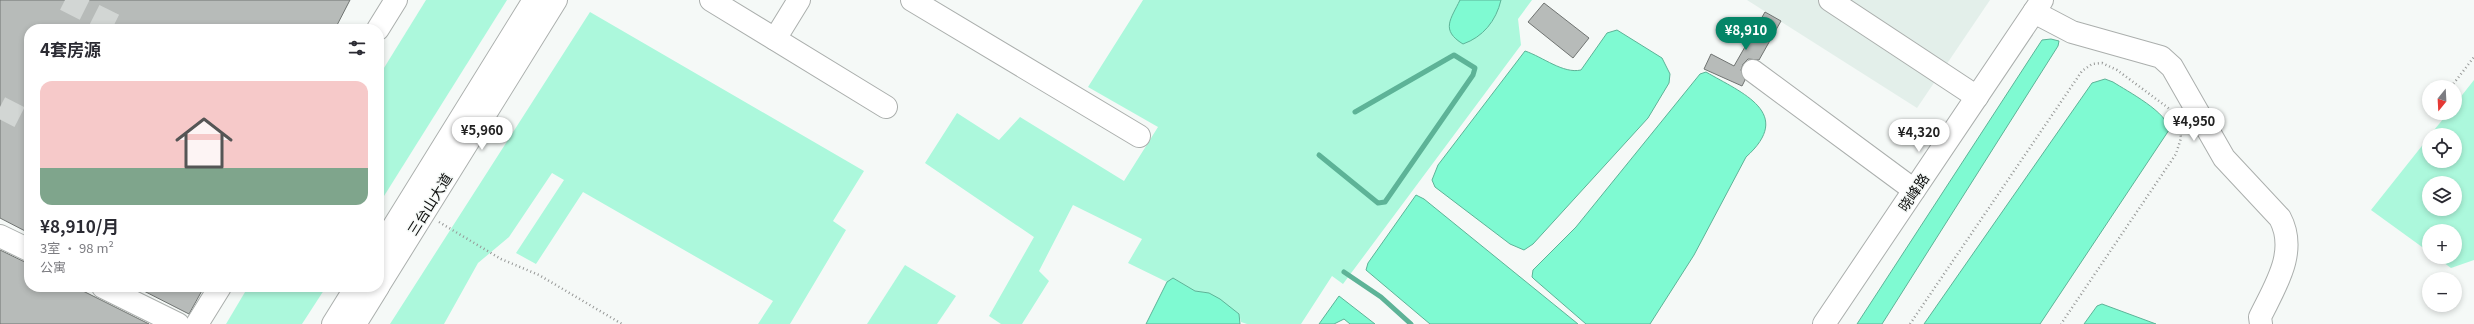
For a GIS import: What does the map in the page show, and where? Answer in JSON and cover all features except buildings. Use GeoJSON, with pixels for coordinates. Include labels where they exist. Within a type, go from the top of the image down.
{"type":"FeatureCollection","features":[{"type":"Feature","properties":{"kind":"street"},"geometry":{"type":"LineString","coordinates":[[381,24],[396,0]]}},
{"type":"Feature","properties":{"kind":"street","name":"三台山大道"},"geometry":{"type":"LineString","coordinates":[[384,242],[534,0]]}},
{"type":"Feature","properties":{"kind":"street","name":"三台山大道"},"geometry":{"type":"LineString","coordinates":[[384,276],[556,0]]}},
{"type":"Feature","properties":{"kind":"street"},"geometry":{"type":"LineString","coordinates":[[711,0],[886,107]]}},
{"type":"Feature","properties":{"kind":"street"},"geometry":{"type":"LineString","coordinates":[[775,39],[799,0]]}},
{"type":"Feature","properties":{"kind":"street"},"geometry":{"type":"LineString","coordinates":[[912,0],[1139,136]]}},
{"type":"Feature","properties":{"kind":"street"},"geometry":{"type":"LineString","coordinates":[[1830,0],[1977,97]]}},
{"type":"Feature","properties":{"kind":"street"},"geometry":{"type":"LineString","coordinates":[[2038,6],[2072,32],[2161,57],[2172,67],[2224,158],[2280,218],[2286,230],[2288,246],[2287,258],[2260,317],[2261,324]]}},
{"type":"Feature","properties":{"kind":"street","name":"晓峰路"},"geometry":{"type":"LineString","coordinates":[[1824,324],[2038,6]]}},
{"type":"Feature","properties":{"kind":"street"},"geometry":{"type":"LineString","coordinates":[[1754,71],[1914,190]]}},
{"type":"Feature","properties":{"kind":"street"},"geometry":{"type":"LineString","coordinates":[[0,236],[24,248]]}},
{"type":"Feature","properties":{"kind":"street"},"geometry":{"type":"LineString","coordinates":[[113,292],[178,324]]}},
{"type":"Feature","properties":{"kind":"street"},"geometry":{"type":"LineString","coordinates":[[197,324],[217,292]]}},
{"type":"Feature","properties":{"kind":"street"},"geometry":{"type":"LineString","coordinates":[[333,324],[353,292]]}},
{"type":"Feature","properties":{"kind":"street","name":"三台山大道"},"geometry":{"type":"LineString","coordinates":[[355,324],[374,292]]}},
{"type":"Feature","properties":{"kind":"path"},"geometry":{"type":"LineString","coordinates":[[2456,80],[2474,57]]}},
{"type":"Feature","properties":{"kind":"path"},"geometry":{"type":"LineString","coordinates":[[1910,324],[2082,71],[2092,64],[2102,63],[2117,70],[2171,110],[2178,123],[2181,138],[2176,154],[2061,324]]}},
{"type":"Feature","properties":{"kind":"path"},"geometry":{"type":"LineString","coordinates":[[424,212],[501,259],[539,275],[622,324]]}},
{"type":"Feature","properties":{"kind":"shaded area"},"geometry":{"type":"Polygon","coordinates":[[[426,0],[507,0],[384,196],[384,68],[426,0]]]}},
{"type":"Feature","properties":{"kind":"shaded area"},"geometry":{"type":"Polygon","coordinates":[[[1143,0],[1532,0],[1518,19],[1521,45],[1343,284],[1332,276],[1301,324],[1247,324],[1241,322],[1239,314],[1209,293],[1195,291],[1173,278],[1167,282],[1128,263],[1142,239],[1073,205],[1039,271],[1049,281],[1022,324],[1001,324],[989,316],[1034,237],[925,163],[957,113],[999,140],[1020,117],[1124,181],[1158,127],[1088,87],[1143,0]]]}},
{"type":"Feature","properties":{"kind":"shaded area"},"geometry":{"type":"Polygon","coordinates":[[[1460,0],[1501,0],[1496,15],[1488,27],[1477,37],[1463,44],[1456,39],[1450,29],[1451,19],[1460,0]]]}},
{"type":"Feature","properties":{"kind":"shaded area"},"geometry":{"type":"Polygon","coordinates":[[[1747,0],[1990,0],[1917,108],[1747,0]]]}},
{"type":"Feature","properties":{"kind":"shaded area"},"geometry":{"type":"Polygon","coordinates":[[[590,12],[864,171],[833,221],[846,230],[790,324],[758,324],[773,301],[583,192],[536,264],[516,253],[564,180],[552,173],[509,237],[478,263],[444,324],[390,324],[590,12]]]}},
{"type":"Feature","properties":{"kind":"shaded area"},"geometry":{"type":"Polygon","coordinates":[[[1617,30],[1662,58],[1670,74],[1669,83],[1648,118],[1533,244],[1524,250],[1510,244],[1435,187],[1432,180],[1438,165],[1525,51],[1567,70],[1581,70],[1607,33],[1617,30]]]}},
{"type":"Feature","properties":{"kind":"shaded area"},"geometry":{"type":"Polygon","coordinates":[[[2051,39],[2059,41],[2058,46],[1882,324],[1857,324],[2042,40],[2051,39]]]}},
{"type":"Feature","properties":{"kind":"shaded area"},"geometry":{"type":"Polygon","coordinates":[[[1706,72],[1734,88],[1758,106],[1764,116],[1765,128],[1760,142],[1746,157],[1694,255],[1650,324],[1586,324],[1532,277],[1533,270],[1576,227],[1700,74],[1706,72]]]}},
{"type":"Feature","properties":{"kind":"shaded area"},"geometry":{"type":"Polygon","coordinates":[[[2105,79],[2128,91],[2155,110],[2167,123],[2169,130],[2040,324],[1924,324],[2092,83],[2105,79]]]}},
{"type":"Feature","properties":{"kind":"shaded area"},"geometry":{"type":"Polygon","coordinates":[[[2474,80],[2474,260],[2451,268],[2446,264],[2462,264],[2462,224],[2422,224],[2422,247],[2371,210],[2422,146],[2422,168],[2462,168],[2462,128],[2436,128],[2442,120],[2462,120],[2462,95],[2474,80]]]}},
{"type":"Feature","properties":{"kind":"shaded area"},"geometry":{"type":"Polygon","coordinates":[[[1416,195],[1424,199],[1578,324],[1430,324],[1366,270],[1368,263],[1416,195]]]}},
{"type":"Feature","properties":{"kind":"shaded area"},"geometry":{"type":"Polygon","coordinates":[[[905,265],[956,296],[937,324],[867,324],[905,265]]]}},
{"type":"Feature","properties":{"kind":"shaded area"},"geometry":{"type":"Polygon","coordinates":[[[1173,278],[1195,291],[1209,293],[1220,299],[1239,314],[1240,324],[1146,324],[1167,282],[1173,278]]]}},
{"type":"Feature","properties":{"kind":"shaded area"},"geometry":{"type":"Polygon","coordinates":[[[245,292],[323,292],[302,324],[226,324],[245,292]]]}},
{"type":"Feature","properties":{"kind":"shaded area"},"geometry":{"type":"Polygon","coordinates":[[[1339,296],[1375,324],[1350,324],[1344,319],[1334,324],[1319,324],[1339,296]]]}},
{"type":"Feature","properties":{"kind":"shaded area"},"geometry":{"type":"Polygon","coordinates":[[[2102,304],[2156,324],[2084,324],[2097,306],[2102,304]]]}},
{"type":"Feature","properties":{"kind":"waterway"},"geometry":{"type":"LineString","coordinates":[[1319,155],[1378,203],[1385,202],[1473,75],[1475,68],[1454,55],[1355,112]]}},
{"type":"Feature","properties":{"kind":"waterway"},"geometry":{"type":"LineString","coordinates":[[1344,272],[1381,297],[1411,324]]}},
{"type":"Feature","properties":{"kind":"tunnel"},"geometry":{"type":"LineString","coordinates":[[65,0],[113,24]]}},
{"type":"Feature","properties":{"kind":"tunnel"},"geometry":{"type":"LineString","coordinates":[[0,107],[24,119]]}}]}
